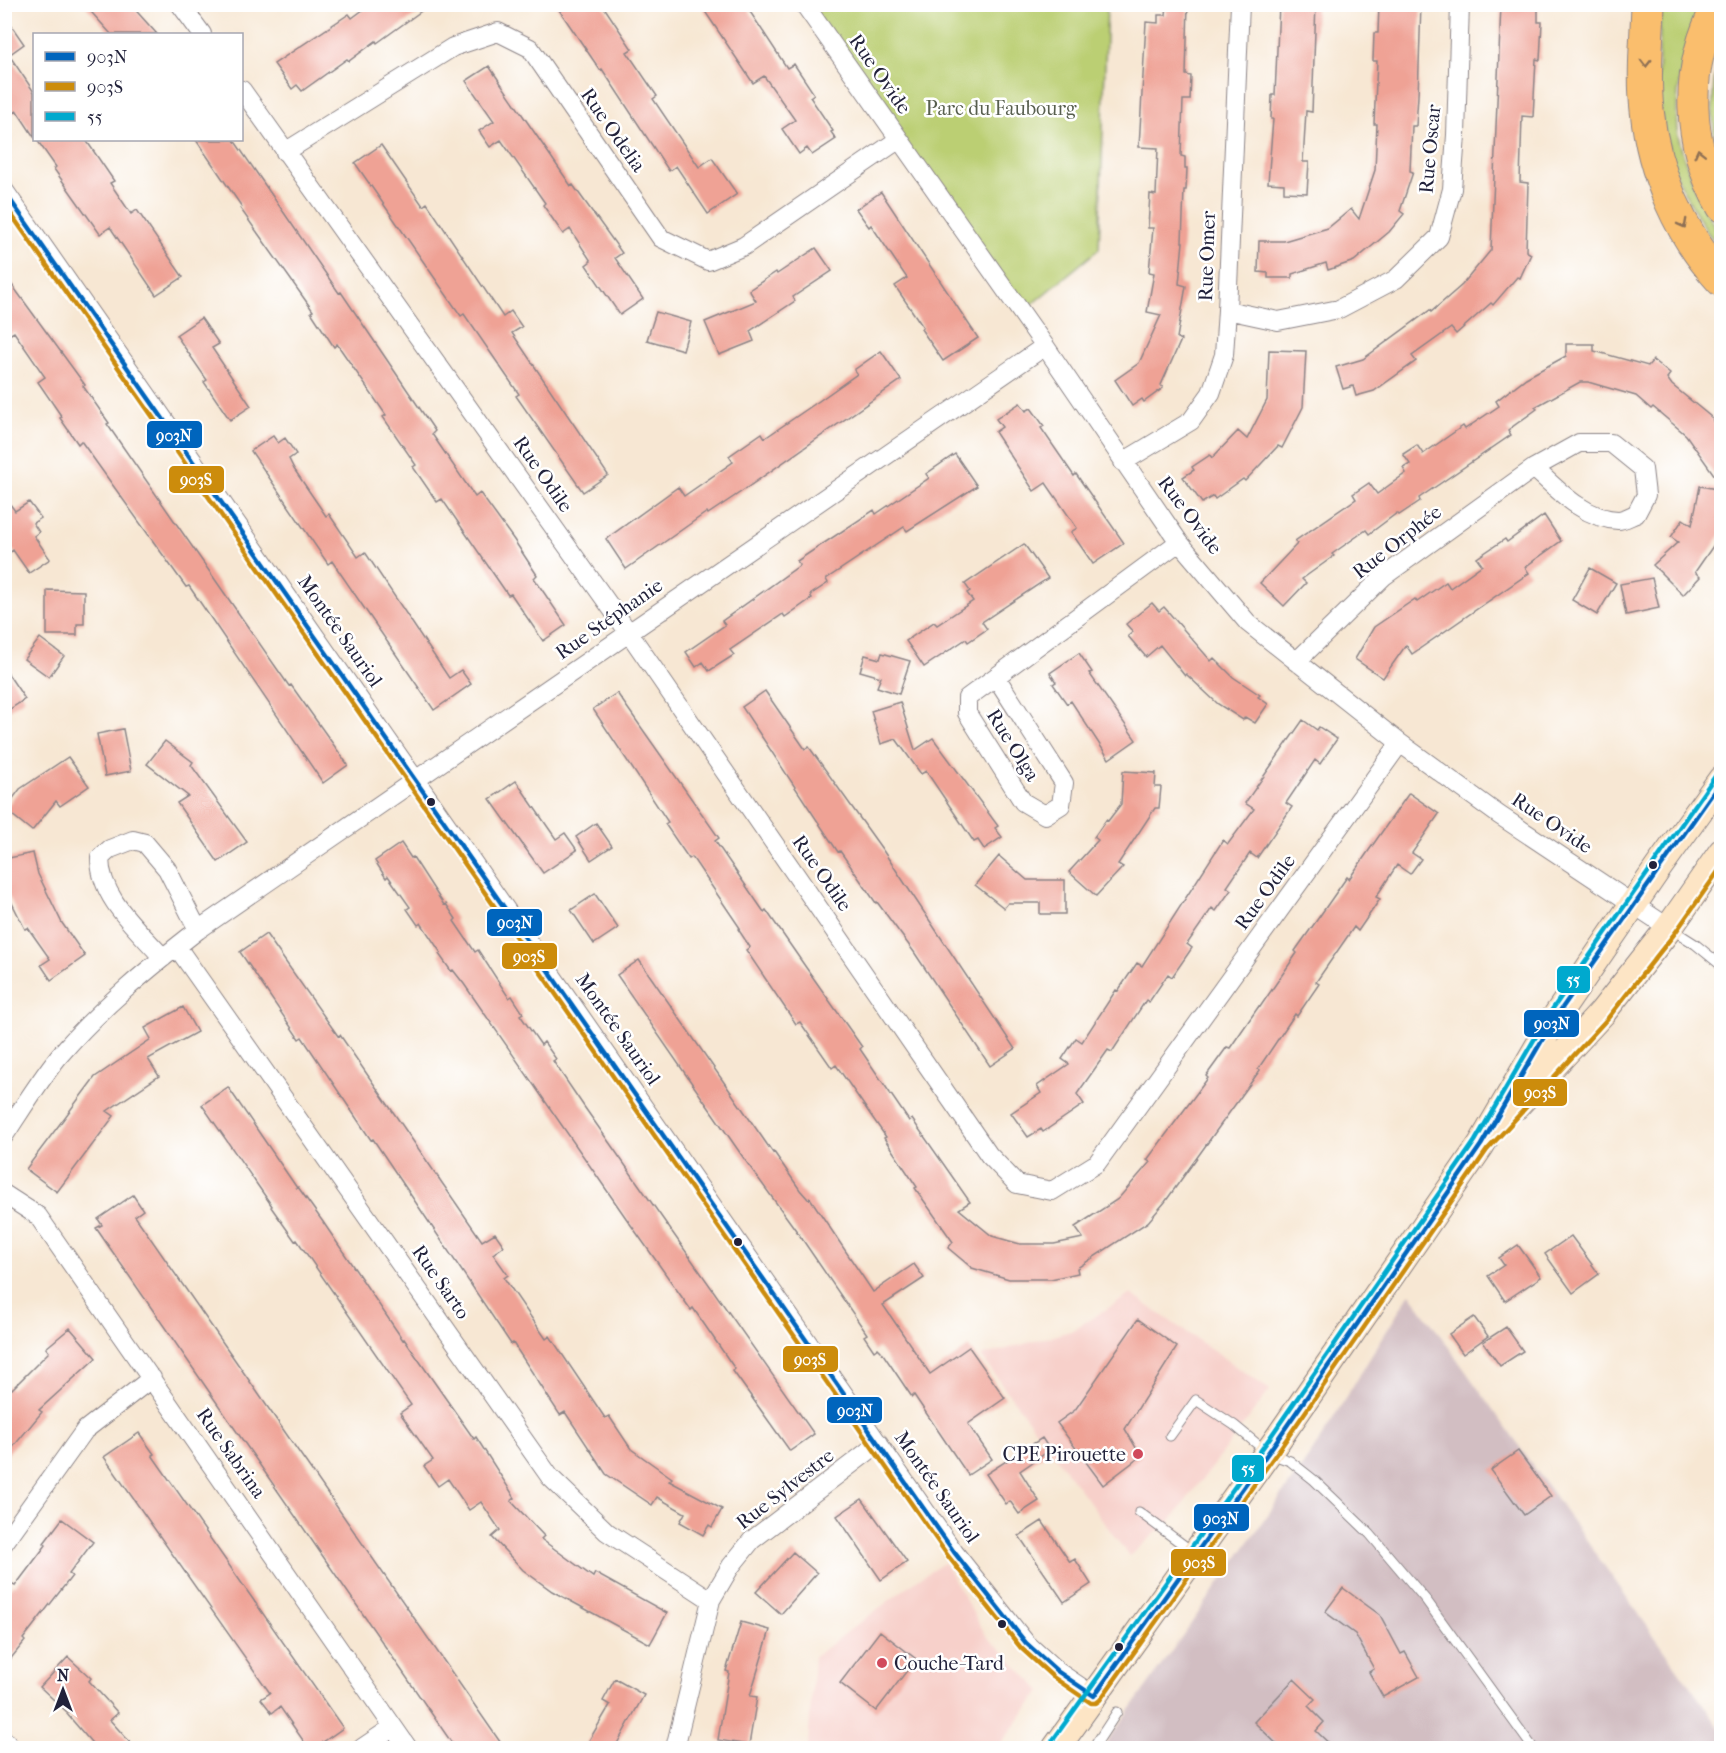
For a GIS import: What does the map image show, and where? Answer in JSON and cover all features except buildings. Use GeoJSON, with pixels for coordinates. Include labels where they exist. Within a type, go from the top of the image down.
{"type":"FeatureCollection","features":[{"type":"Feature","properties":{"kind":"highway"},"geometry":{"type":"LineString","coordinates":[[1648,4],[1647,110],[1659,171],[1691,239],[1722,280]]}},
{"type":"Feature","properties":{"kind":"main road"},"geometry":{"type":"LineString","coordinates":[[1718,4],[1700,46],[1692,97],[1694,131],[1698,150],[1709,184],[1722,207]]}},
{"type":"Feature","properties":{"kind":"main road"},"geometry":{"type":"LineString","coordinates":[[1056,1749],[1269,1453],[1481,1144],[1555,1018],[1658,867],[1722,779]]}},
{"type":"Feature","properties":{"kind":"main road"},"geometry":{"type":"LineString","coordinates":[[1481,1144],[1602,1013],[1669,928],[1722,852]]}},
{"type":"Feature","properties":{"kind":"street"},"geometry":{"type":"LineString","coordinates":[[180,4],[201,33]]}},
{"type":"Feature","properties":{"kind":"street","name":"Rue Ovide"},"geometry":{"type":"LineString","coordinates":[[804,4],[1045,346],[1179,542],[1248,623],[1400,743],[1499,815],[1669,928]]}},
{"type":"Feature","properties":{"kind":"street","name":"Rue Omer"},"geometry":{"type":"LineString","coordinates":[[1123,462],[1191,421],[1210,393],[1224,355],[1240,4]]}},
{"type":"Feature","properties":{"kind":"street","name":"Rue Oscar"},"geometry":{"type":"LineString","coordinates":[[1227,310],[1278,321],[1339,309],[1396,279],[1439,237],[1452,189],[1460,4]]}},
{"type":"Feature","properties":{"kind":"street","name":"Rue Odelia"},"geometry":{"type":"LineString","coordinates":[[285,152],[453,47],[498,32],[530,48],[661,238],[708,261],[744,246],[898,140]]}},
{"type":"Feature","properties":{"kind":"street","name":"Rue Odile"},"geometry":{"type":"LineString","coordinates":[[243,91],[629,633],[989,1155],[1017,1184],[1052,1191],[1097,1163],[1400,743]]}},
{"type":"Feature","properties":{"kind":"street","name":"Montée Sauriol"},"geometry":{"type":"LineString","coordinates":[[4,190],[954,1551],[1026,1642],[1057,1671],[1094,1696]]}},
{"type":"Feature","properties":{"kind":"street","name":"Rue Stéphanie"},"geometry":{"type":"LineString","coordinates":[[4,1136],[57,1058],[85,1027],[198,930],[1045,346]]}},
{"type":"Feature","properties":{"kind":"street","name":"Rue Orphée"},"geometry":{"type":"LineString","coordinates":[[1296,662],[1383,577],[1534,468],[1580,443],[1611,444],[1643,469],[1646,495],[1636,514],[1620,520],[1601,516],[1569,500],[1534,468]]}},
{"type":"Feature","properties":{"kind":"street","name":"Rue Olga"},"geometry":{"type":"LineString","coordinates":[[996,677],[1064,783],[1061,805],[1045,815],[1023,802],[967,713],[967,698],[1179,542]]}},
{"type":"Feature","properties":{"kind":"street"},"geometry":{"type":"LineString","coordinates":[[170,952],[112,900],[100,871],[100,858],[110,849],[133,840],[145,843],[167,869],[198,930]]}},
{"type":"Feature","properties":{"kind":"street","name":"Rue Sarto"},"geometry":{"type":"LineString","coordinates":[[170,952],[550,1477],[607,1532],[711,1600]]}},
{"type":"Feature","properties":{"kind":"street","name":"Rue Sabrina"},"geometry":{"type":"LineString","coordinates":[[4,1194],[38,1216],[408,1749]]}},
{"type":"Feature","properties":{"kind":"street"},"geometry":{"type":"LineString","coordinates":[[4,1543],[85,1430],[152,1378]]}},
{"type":"Feature","properties":{"kind":"street","name":"Rue Sylvestre"},"geometry":{"type":"LineString","coordinates":[[675,1749],[711,1600],[731,1566],[752,1540],[879,1443]]}},
{"type":"Feature","properties":{"kind":"street"},"geometry":{"type":"LineString","coordinates":[[362,1749],[393,1726]]}},
{"type":"Feature","properties":{"kind":"street"},"geometry":{"type":"LineString","coordinates":[[4,1740],[11,1749]]}},
{"type":"Feature","properties":{"kind":"lane"},"geometry":{"type":"LineString","coordinates":[[1669,928],[1695,944],[1722,966]]}},
{"type":"Feature","properties":{"kind":"lane"},"geometry":{"type":"LineString","coordinates":[[1170,1436],[1196,1400],[1269,1453],[1290,1461],[1314,1480],[1390,1555],[1446,1627],[1533,1749]]}},
{"type":"Feature","properties":{"kind":"lane"},"geometry":{"type":"LineString","coordinates":[[1139,1512],[1196,1554]]}},
{"type":"Feature","properties":{"kind":"lane"},"geometry":{"type":"LineString","coordinates":[[1096,1744],[1118,1712]]}},
{"type":"Feature","properties":{"kind":"shaded area"},"geometry":{"type":"Polygon","coordinates":[[[1410,1293],[1722,1731],[1721,1748],[1103,1748],[1313,1451],[1410,1293]]]}},
{"type":"Feature","properties":{"kind":"shaded area","name":"CPE Pirouette"},"geometry":{"type":"Polygon","coordinates":[[[1131,1294],[1270,1390],[1172,1519],[1129,1556],[981,1356],[1071,1331],[1131,1294]]]}},
{"type":"Feature","properties":{"kind":"shaded area"},"geometry":{"type":"Polygon","coordinates":[[[944,1563],[986,1635],[1041,1691],[997,1748],[808,1748],[814,1657],[918,1579],[944,1563]]]}},
{"type":"Feature","properties":{"kind":"green space","name":"Parc du Faubourg"},"geometry":{"type":"Polygon","coordinates":[[[804,5],[1107,5],[1099,249],[1021,313],[804,5]]]}},
{"type":"Feature","properties":{"kind":"green space"},"geometry":{"type":"Polygon","coordinates":[[[1661,5],[1701,5],[1682,67],[1678,93],[1677,127],[1689,172],[1701,203],[1718,235],[1721,249],[1707,232],[1685,194],[1672,164],[1657,98],[1661,5]]]}},
{"type":"Feature","properties":{"kind":"green space"},"geometry":{"type":"Polygon","coordinates":[[[1721,53],[1721,173],[1718,167],[1715,138],[1713,95],[1721,53]]]}},
{"type":"Feature","properties":{"kind":"transit line","name":"903N"},"geometry":{"type":"LineString","coordinates":[[4,191],[954,1552],[1026,1643],[1057,1671],[1094,1696],[1275,1443],[1481,1145],[1555,1018],[1722,780]]}},
{"type":"Feature","properties":{"kind":"transit line","name":"903S"},"geometry":{"type":"LineString","coordinates":[[4,204],[948,1556],[1021,1648],[1053,1677],[1091,1703],[1100,1700],[1281,1447],[1487,1150],[1608,1018],[1675,933],[1722,866]]}},
{"type":"Feature","properties":{"kind":"transit line","name":"55"},"geometry":{"type":"LineString","coordinates":[[1050,1744],[1269,1439],[1475,1141],[1549,1014],[1716,775]]}},
{"type":"Feature","properties":{"kind":"place","name":"CPE Pirouette"},"geometry":{"type":"Point","coordinates":[1138,1454]}},
{"type":"Feature","properties":{"kind":"place","name":"Couche-Tard"},"geometry":{"type":"Point","coordinates":[882,1663]}}]}
